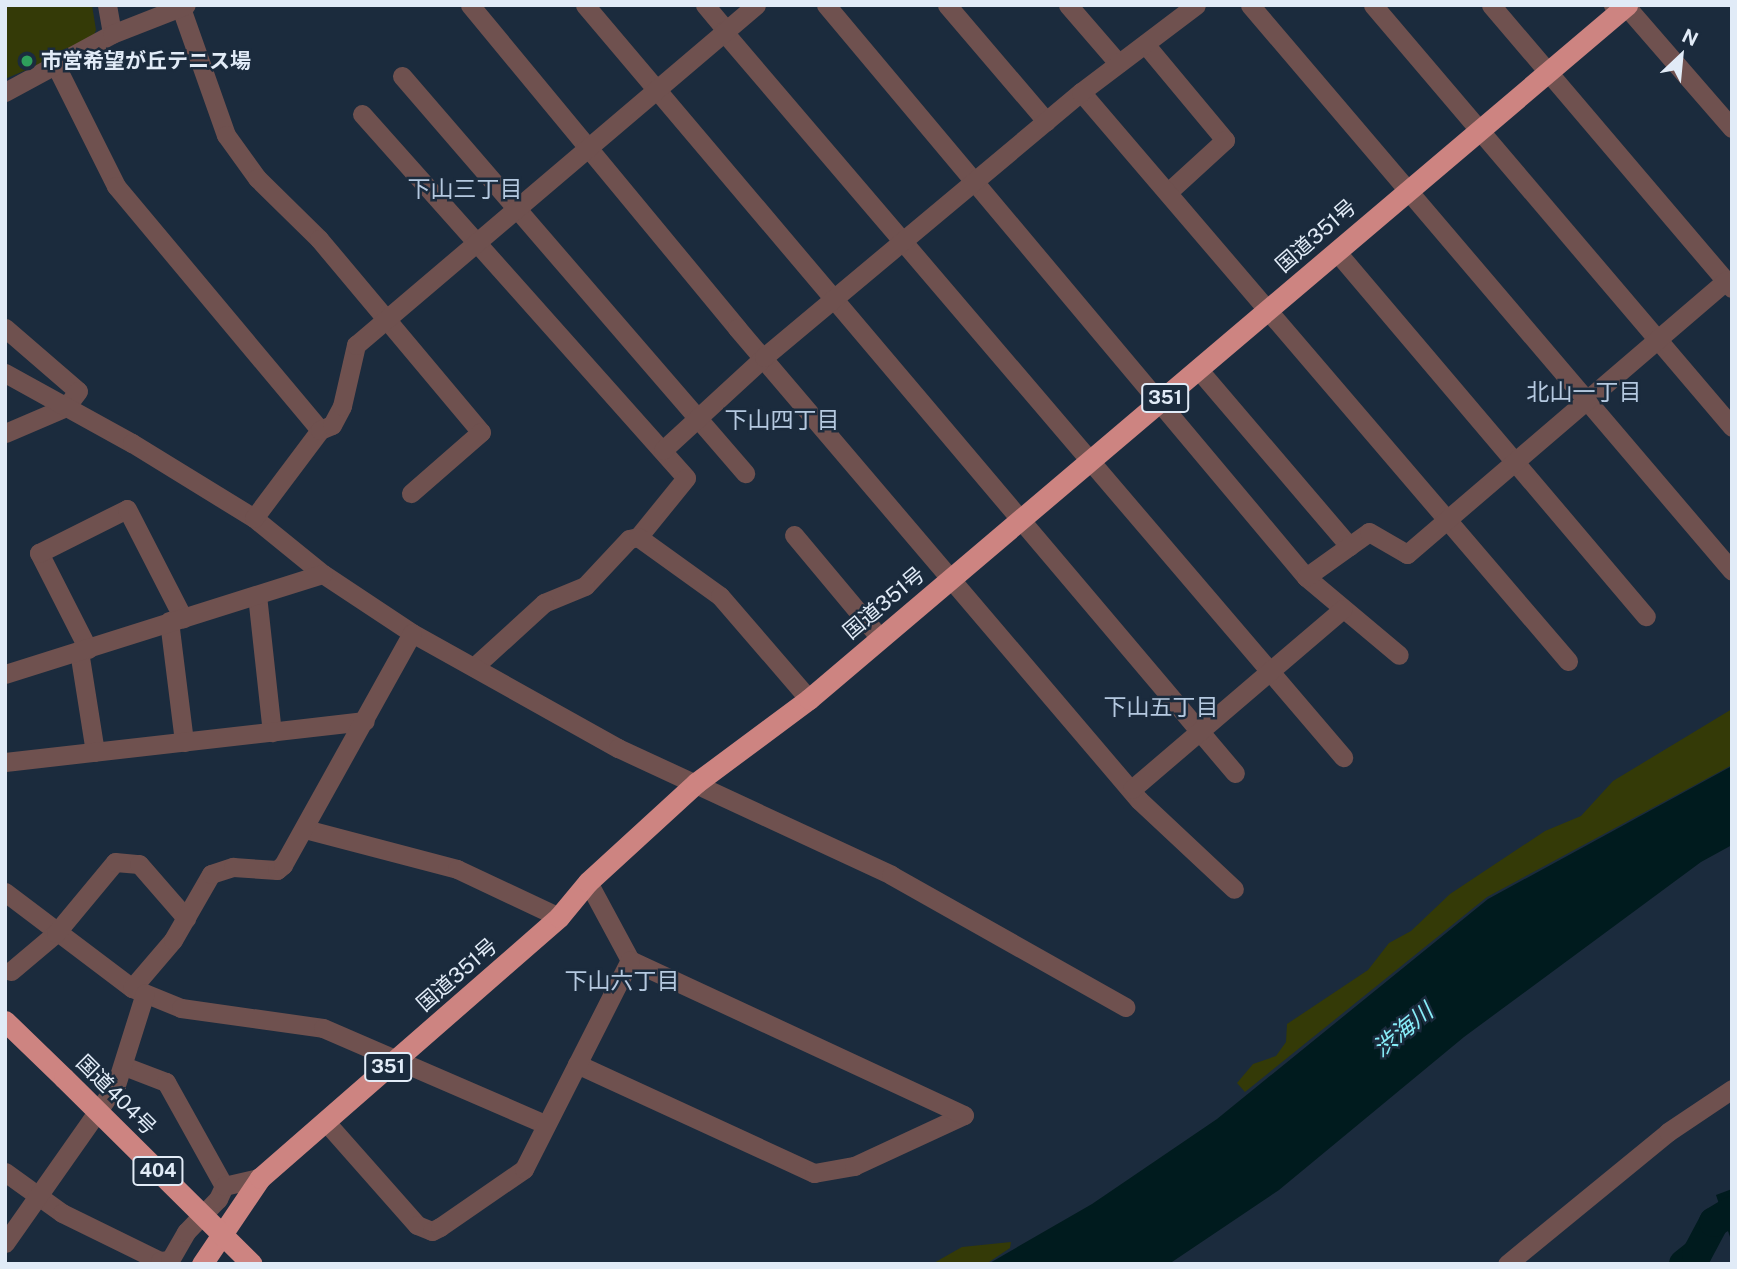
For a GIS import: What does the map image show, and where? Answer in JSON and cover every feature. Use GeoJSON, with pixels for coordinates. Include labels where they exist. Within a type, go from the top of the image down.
{"type":"FeatureCollection","features":[{"type":"Feature","properties":{"kind":"highway","name":"国道351号"},"geometry":{"type":"LineString","coordinates":[[202,1264],[260,1178],[559,917],[588,882],[696,783],[809,699],[1547,73],[1620,7]]}},
{"type":"Feature","properties":{"kind":"highway","name":"国道404号"},"geometry":{"type":"LineString","coordinates":[[5,1021],[253,1264]]}},
{"type":"Feature","properties":{"kind":"street"},"geometry":{"type":"LineString","coordinates":[[107,5],[112,34]]}},
{"type":"Feature","properties":{"kind":"street"},"geometry":{"type":"LineString","coordinates":[[470,5],[588,149],[1132,789],[1234,889]]}},
{"type":"Feature","properties":{"kind":"street"},"geometry":{"type":"LineString","coordinates":[[585,5],[655,92],[1235,773]]}},
{"type":"Feature","properties":{"kind":"street"},"geometry":{"type":"LineString","coordinates":[[705,5],[902,242],[1343,757]]}},
{"type":"Feature","properties":{"kind":"street"},"geometry":{"type":"LineString","coordinates":[[254,518],[320,430],[332,425],[342,406],[348,367],[356,345],[756,5]]}},
{"type":"Feature","properties":{"kind":"street"},"geometry":{"type":"LineString","coordinates":[[826,5],[1306,577],[1399,655]]}},
{"type":"Feature","properties":{"kind":"street"},"geometry":{"type":"LineString","coordinates":[[947,5],[1046,121]]}},
{"type":"Feature","properties":{"kind":"street"},"geometry":{"type":"LineString","coordinates":[[1068,5],[1118,63]]}},
{"type":"Feature","properties":{"kind":"street"},"geometry":{"type":"LineString","coordinates":[[663,450],[764,357],[1046,121],[1196,5]]}},
{"type":"Feature","properties":{"kind":"street"},"geometry":{"type":"LineString","coordinates":[[1250,5],[1732,571]]}},
{"type":"Feature","properties":{"kind":"street"},"geometry":{"type":"LineString","coordinates":[[1373,5],[1732,427]]}},
{"type":"Feature","properties":{"kind":"street"},"geometry":{"type":"LineString","coordinates":[[1306,577],[1369,532],[1407,554],[1657,340],[1729,284],[1491,5]]}},
{"type":"Feature","properties":{"kind":"street"},"geometry":{"type":"LineString","coordinates":[[5,92],[57,68],[112,34],[183,7],[226,135],[257,178],[319,239],[481,432],[411,493]]}},
{"type":"Feature","properties":{"kind":"street"},"geometry":{"type":"LineString","coordinates":[[1620,7],[1631,12],[1732,128]]}},
{"type":"Feature","properties":{"kind":"street"},"geometry":{"type":"LineString","coordinates":[[1145,44],[1225,140],[1168,192]]}},
{"type":"Feature","properties":{"kind":"street"},"geometry":{"type":"LineString","coordinates":[[57,68],[116,186],[320,430]]}},
{"type":"Feature","properties":{"kind":"street"},"geometry":{"type":"LineString","coordinates":[[402,76],[745,473]]}},
{"type":"Feature","properties":{"kind":"street"},"geometry":{"type":"LineString","coordinates":[[1081,92],[1168,192],[1266,312],[1568,661]]}},
{"type":"Feature","properties":{"kind":"street"},"geometry":{"type":"LineString","coordinates":[[362,114],[479,243],[608,395],[663,450],[685,478],[638,537]]}},
{"type":"Feature","properties":{"kind":"street"},"geometry":{"type":"LineString","coordinates":[[1336,251],[1646,616]]}},
{"type":"Feature","properties":{"kind":"street"},"geometry":{"type":"LineString","coordinates":[[5,328],[77,386],[66,407],[5,433]]}},
{"type":"Feature","properties":{"kind":"street"},"geometry":{"type":"LineString","coordinates":[[1198,369],[1349,546]]}},
{"type":"Feature","properties":{"kind":"street"},"geometry":{"type":"LineString","coordinates":[[5,373],[254,518],[323,574],[412,633],[618,748],[891,875],[1125,1007]]}},
{"type":"Feature","properties":{"kind":"street"},"geometry":{"type":"LineString","coordinates":[[95,752],[84,650],[39,553],[127,509],[176,619],[184,742]]}},
{"type":"Feature","properties":{"kind":"street"},"geometry":{"type":"LineString","coordinates":[[794,535],[880,638]]}},
{"type":"Feature","properties":{"kind":"street"},"geometry":{"type":"LineString","coordinates":[[474,667],[544,603],[585,586],[629,538],[638,537],[720,596],[809,699]]}},
{"type":"Feature","properties":{"kind":"street"},"geometry":{"type":"LineString","coordinates":[[5,674],[323,574]]}},
{"type":"Feature","properties":{"kind":"street"},"geometry":{"type":"LineString","coordinates":[[257,595],[272,732]]}},
{"type":"Feature","properties":{"kind":"street"},"geometry":{"type":"LineString","coordinates":[[1132,789],[1269,669],[1343,609]]}},
{"type":"Feature","properties":{"kind":"street"},"geometry":{"type":"LineString","coordinates":[[5,1243],[107,1099],[124,1066],[139,990],[211,874],[233,867],[277,870],[305,829],[412,633]]}},
{"type":"Feature","properties":{"kind":"street"},"geometry":{"type":"LineString","coordinates":[[5,762],[365,721]]}},
{"type":"Feature","properties":{"kind":"street"},"geometry":{"type":"LineString","coordinates":[[305,829],[457,869],[559,917]]}},
{"type":"Feature","properties":{"kind":"street"},"geometry":{"type":"LineString","coordinates":[[11,971],[57,933],[115,862],[139,864],[186,918]]}},
{"type":"Feature","properties":{"kind":"street"},"geometry":{"type":"LineString","coordinates":[[577,1064],[814,1173],[854,1166],[964,1115],[630,960],[588,882]]}},
{"type":"Feature","properties":{"kind":"street"},"geometry":{"type":"LineString","coordinates":[[5,892],[57,933],[139,990],[181,1008],[323,1028],[398,1058],[440,1081],[545,1124]]}},
{"type":"Feature","properties":{"kind":"street"},"geometry":{"type":"LineString","coordinates":[[325,1121],[417,1225],[432,1231],[524,1169],[630,960]]}},
{"type":"Feature","properties":{"kind":"street"},"geometry":{"type":"LineString","coordinates":[[124,1066],[166,1082],[224,1186]]}},
{"type":"Feature","properties":{"kind":"street"},"geometry":{"type":"LineString","coordinates":[[1507,1264],[1668,1132],[1732,1089]]}},
{"type":"Feature","properties":{"kind":"street"},"geometry":{"type":"LineString","coordinates":[[5,1172],[38,1197],[136,1252],[160,1261],[170,1260],[186,1232],[218,1199],[224,1186]]}},
{"type":"Feature","properties":{"kind":"street"},"geometry":{"type":"LineString","coordinates":[[224,1186],[260,1178]]}},
{"type":"Feature","properties":{"kind":"green space","name":"市営希望が丘テニス場"},"geometry":{"type":"Polygon","coordinates":[[[5,5],[92,5],[96,30],[91,42],[5,79],[5,5]]]}},
{"type":"Feature","properties":{"kind":"green space"},"geometry":{"type":"Polygon","coordinates":[[[1732,709],[1732,765],[1487,897],[1245,1092],[1237,1083],[1253,1064],[1276,1056],[1286,1042],[1287,1024],[1368,970],[1389,943],[1411,931],[1450,894],[1545,831],[1581,816],[1613,781],[1732,709]]]}},
{"type":"Feature","properties":{"kind":"green space"},"geometry":{"type":"Polygon","coordinates":[[[1011,1242],[1010,1248],[986,1264],[932,1264],[962,1247],[1011,1242]]]}},
{"type":"Feature","properties":{"kind":"water","name":"渋海川"},"geometry":{"type":"Polygon","coordinates":[[[1732,766],[1732,845],[1701,862],[1464,1037],[1279,1190],[1169,1264],[988,1264],[1092,1204],[1217,1119],[1488,899],[1732,766]]]}},
{"type":"Feature","properties":{"kind":"water"},"geometry":{"type":"Polygon","coordinates":[[[1732,1189],[1732,1243],[1716,1195],[1732,1189]]]}},
{"type":"Feature","properties":{"kind":"waterway"},"geometry":{"type":"LineString","coordinates":[[1684,1264],[1697,1254],[1714,1222],[1732,1211]]}},
{"type":"Feature","properties":{"kind":"place","name":"市営希望が丘テニス場"},"geometry":{"type":"Point","coordinates":[27,61]}},
{"type":"Feature","properties":{"kind":"district","name":"下山三丁目"},"geometry":{"type":"Point","coordinates":[465,189]}},
{"type":"Feature","properties":{"kind":"district","name":"北山一丁目"},"geometry":{"type":"Point","coordinates":[1584,392]}},
{"type":"Feature","properties":{"kind":"district","name":"下山四丁目"},"geometry":{"type":"Point","coordinates":[782,420]}},
{"type":"Feature","properties":{"kind":"district","name":"下山五丁目"},"geometry":{"type":"Point","coordinates":[1161,707]}},
{"type":"Feature","properties":{"kind":"district","name":"下山六丁目"},"geometry":{"type":"Point","coordinates":[622,981]}}]}
